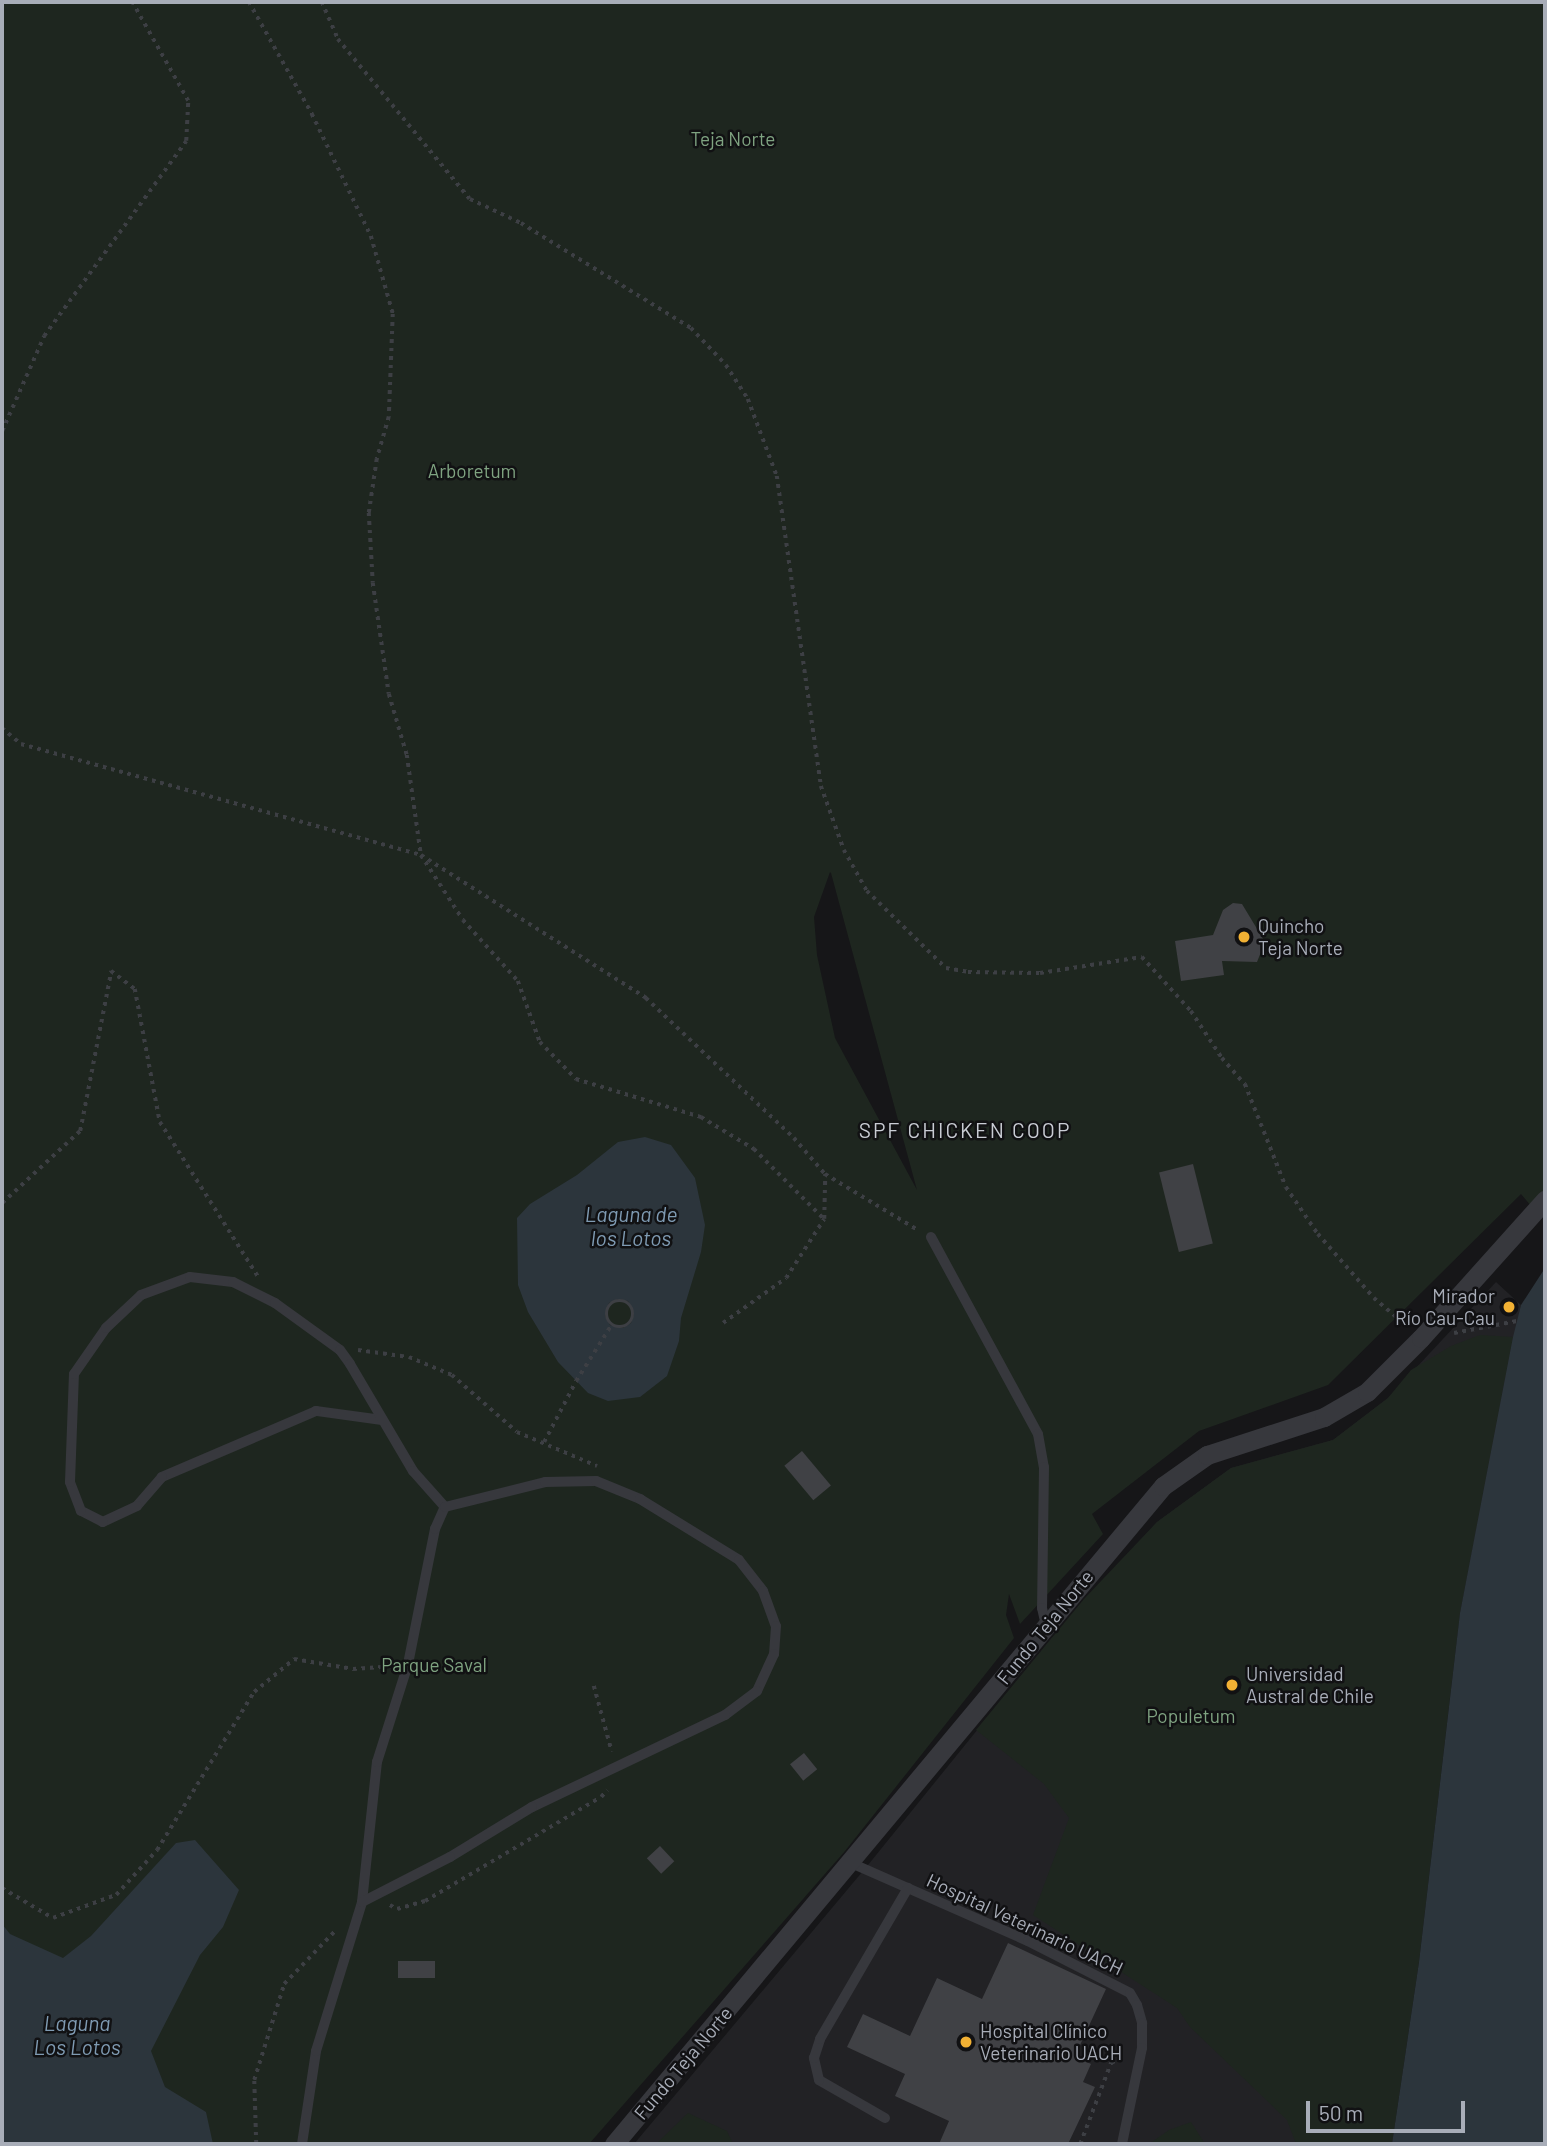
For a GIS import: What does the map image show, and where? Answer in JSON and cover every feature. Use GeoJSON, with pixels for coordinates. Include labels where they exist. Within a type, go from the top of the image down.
{"type":"FeatureCollection","features":[{"type":"Feature","properties":{"kind":"street","name":"Fundo Teja Norte"},"geometry":{"type":"LineString","coordinates":[[614,2144],[851,1863],[1150,1500],[1177,1474],[1207,1455],[1307,1423],[1346,1406],[1386,1375],[1545,1200]]}},
{"type":"Feature","properties":{"kind":"lane"},"geometry":{"type":"LineString","coordinates":[[931,1237],[1038,1434],[1044,1467],[1042,1608],[1046,1625]]}},
{"type":"Feature","properties":{"kind":"lane"},"geometry":{"type":"LineString","coordinates":[[382,1420],[316,1411],[162,1476],[136,1506],[103,1522],[81,1511],[70,1482],[74,1374],[106,1328],[141,1295],[190,1277],[233,1282],[275,1303],[340,1350],[413,1471],[445,1507]]}},
{"type":"Feature","properties":{"kind":"lane"},"geometry":{"type":"LineString","coordinates":[[362,1902],[450,1857],[532,1807],[725,1715],[757,1691],[774,1654],[776,1626],[763,1591],[739,1560],[640,1499],[596,1480],[545,1482],[445,1507]]}},
{"type":"Feature","properties":{"kind":"lane"},"geometry":{"type":"LineString","coordinates":[[302,2144],[316,2051],[362,1902],[377,1762],[408,1664],[435,1529],[445,1507]]}},
{"type":"Feature","properties":{"kind":"lane","name":"Hospital Veterinario UACH"},"geometry":{"type":"LineString","coordinates":[[851,1863],[1028,1941],[1130,1993],[1142,2023],[1142,2048],[1122,2144]]}},
{"type":"Feature","properties":{"kind":"lane"},"geometry":{"type":"LineString","coordinates":[[885,2118],[819,2080],[814,2058],[820,2039],[908,1888]]}},
{"type":"Feature","properties":{"kind":"path"},"geometry":{"type":"LineString","coordinates":[[2,431],[44,336],[186,141],[188,101],[132,2]]}},
{"type":"Feature","properties":{"kind":"path"},"geometry":{"type":"LineString","coordinates":[[249,2],[312,114],[371,236],[393,314],[389,417],[377,459],[369,513],[373,583],[387,682],[407,755],[421,855],[463,920],[518,981],[540,1042],[576,1079],[701,1117],[754,1149],[824,1219]]}},
{"type":"Feature","properties":{"kind":"path"},"geometry":{"type":"LineString","coordinates":[[322,2],[338,39],[470,199],[533,229],[691,328],[726,365],[748,399],[777,476],[821,786],[844,850],[867,891],[946,968],[968,972],[1041,973],[1142,957],[1191,1011],[1222,1058],[1245,1084],[1286,1187],[1318,1234],[1374,1298],[1424,1335],[1464,1333],[1517,1321]]}},
{"type":"Feature","properties":{"kind":"path"},"geometry":{"type":"LineString","coordinates":[[2,729],[21,744],[421,855],[646,998],[794,1138],[825,1174],[931,1237]]}},
{"type":"Feature","properties":{"kind":"path"},"geometry":{"type":"LineString","coordinates":[[2,1203],[80,1131],[111,971],[135,989],[160,1122],[275,1303]]}},
{"type":"Feature","properties":{"kind":"path"},"geometry":{"type":"LineString","coordinates":[[723,1323],[786,1278],[824,1219],[825,1174]]}},
{"type":"Feature","properties":{"kind":"path"},"geometry":{"type":"LineString","coordinates":[[614,1302],[627,1303],[633,1313],[630,1321],[620,1327],[612,1324],[607,1317],[608,1308],[614,1302]]}},
{"type":"Feature","properties":{"kind":"path"},"geometry":{"type":"LineString","coordinates":[[544,1442],[576,1381],[612,1324]]}},
{"type":"Feature","properties":{"kind":"path"},"geometry":{"type":"LineString","coordinates":[[340,1350],[371,1350],[409,1357],[452,1375],[517,1432],[604,1469]]}},
{"type":"Feature","properties":{"kind":"path"},"geometry":{"type":"LineString","coordinates":[[2,1888],[53,1918],[116,1895],[157,1850],[254,1692],[294,1659],[353,1669],[408,1664]]}},
{"type":"Feature","properties":{"kind":"path"},"geometry":{"type":"LineString","coordinates":[[256,2144],[254,2080],[284,1984],[362,1902]]}},
{"type":"Feature","properties":{"kind":"path"},"geometry":{"type":"LineString","coordinates":[[1080,2144],[1111,2063],[1142,2048]]}},
{"type":"Feature","properties":{"kind":"shaded area","name":"Universidad Austral de Chile"},"geometry":{"type":"Polygon","coordinates":[[[1496,1282],[1521,1305],[1460,1613],[1392,2144],[634,2144],[868,1865],[1050,1640],[1157,1522],[1231,1468],[1333,1440],[1388,1398],[1496,1282]]]}},
{"type":"Feature","properties":{"kind":"green space"},"geometry":{"type":"Polygon","coordinates":[[[2,2],[1545,2],[1545,1194],[1531,1206],[1521,1194],[1328,1385],[1199,1431],[1092,1514],[1103,1534],[1020,1624],[1009,1594],[1006,1615],[1014,1638],[845,1851],[589,2144],[2,2144],[2,2]],[[831,873],[814,917],[817,955],[835,1038],[917,1190],[831,873]]]}},
{"type":"Feature","properties":{"kind":"green space","name":"Populetum"},"geometry":{"type":"Polygon","coordinates":[[[1480,1335],[1513,1337],[1460,1613],[1419,1962],[1392,2144],[1296,2144],[1287,2120],[1190,2027],[1177,2008],[1033,1915],[1069,1818],[1044,1784],[976,1730],[1084,1599],[1157,1522],[1231,1468],[1333,1440],[1388,1398],[1411,1370],[1451,1346],[1480,1335]]]}},
{"type":"Feature","properties":{"kind":"green space"},"geometry":{"type":"Polygon","coordinates":[[[688,2113],[727,2131],[733,2144],[656,2144],[688,2113]]]}},
{"type":"Feature","properties":{"kind":"green space"},"geometry":{"type":"Polygon","coordinates":[[[1191,2122],[1205,2144],[1149,2144],[1169,2130],[1191,2122]]]}},
{"type":"Feature","properties":{"kind":"water","name":"Laguna de los Lotos"},"geometry":{"type":"Polygon","coordinates":[[[645,1137],[671,1145],[695,1178],[705,1225],[701,1252],[681,1318],[679,1341],[667,1376],[640,1397],[608,1401],[588,1393],[558,1362],[528,1312],[518,1285],[517,1218],[530,1204],[577,1175],[618,1142],[645,1137]],[[618,1299],[609,1303],[605,1316],[610,1325],[623,1328],[631,1323],[634,1314],[628,1301],[618,1299]]]}},
{"type":"Feature","properties":{"kind":"water"},"geometry":{"type":"Polygon","coordinates":[[[1545,1268],[1545,2144],[1392,2144],[1419,1962],[1460,1613],[1513,1337],[1521,1305],[1545,1268]]]}},
{"type":"Feature","properties":{"kind":"water","name":"Laguna Los Lotos"},"geometry":{"type":"Polygon","coordinates":[[[195,1840],[239,1890],[223,1927],[200,1955],[151,2051],[165,2087],[206,2112],[213,2144],[2,2144],[2,1924],[10,1934],[63,1958],[91,1936],[176,1843],[195,1840]]]}},
{"type":"Feature","properties":{"kind":"building"},"geometry":{"type":"Polygon","coordinates":[[[1233,903],[1242,904],[1265,942],[1257,962],[1222,961],[1224,975],[1181,981],[1175,941],[1213,935],[1223,910],[1233,903]]]}},
{"type":"Feature","properties":{"kind":"building"},"geometry":{"type":"Polygon","coordinates":[[[1193,1164],[1213,1244],[1179,1252],[1159,1172],[1193,1164]]]}},
{"type":"Feature","properties":{"kind":"building"},"geometry":{"type":"Polygon","coordinates":[[[802,1451],[831,1485],[813,1500],[784,1466],[802,1451]]]}},
{"type":"Feature","properties":{"kind":"building"},"geometry":{"type":"Polygon","coordinates":[[[804,1753],[817,1769],[803,1781],[790,1764],[804,1753]]]}},
{"type":"Feature","properties":{"kind":"building"},"geometry":{"type":"Polygon","coordinates":[[[660,1846],[674,1861],[661,1874],[647,1858],[660,1846]]]}},
{"type":"Feature","properties":{"kind":"building","name":"Hospital Clínico Veterinario UACH"},"geometry":{"type":"Polygon","coordinates":[[[1008,1943],[1106,1989],[1075,2056],[1091,2064],[1083,2082],[1095,2087],[1068,2144],[939,2144],[949,2121],[895,2096],[905,2074],[847,2047],[863,2014],[910,2036],[937,1978],[982,1999],[1008,1943]]]}},
{"type":"Feature","properties":{"kind":"building"},"geometry":{"type":"Polygon","coordinates":[[[398,1961],[435,1961],[435,1978],[398,1978],[398,1961]]]}},
{"type":"Feature","properties":{"kind":"place","name":"Quincho Teja Norte"},"geometry":{"type":"Point","coordinates":[1244,937]}},
{"type":"Feature","properties":{"kind":"place","name":"Mirador Río Cau-Cau"},"geometry":{"type":"Point","coordinates":[1509,1307]}},
{"type":"Feature","properties":{"kind":"place","name":"Universidad Austral de Chile"},"geometry":{"type":"Point","coordinates":[1232,1685]}},
{"type":"Feature","properties":{"kind":"place","name":"Hospital Clínico Veterinario UACH"},"geometry":{"type":"Point","coordinates":[966,2042]}},
{"type":"Feature","properties":{"kind":"district","name":"SPF CHICKEN COOP"},"geometry":{"type":"Point","coordinates":[965,1130]}},
{"type":"Feature","properties":{"kind":"park label","name":"Teja Norte"},"geometry":{"type":"Point","coordinates":[733,139]}},
{"type":"Feature","properties":{"kind":"park label","name":"Arboretum"},"geometry":{"type":"Point","coordinates":[472,471]}},
{"type":"Feature","properties":{"kind":"park label","name":"Parque Saval"},"geometry":{"type":"Point","coordinates":[434,1665]}}]}
